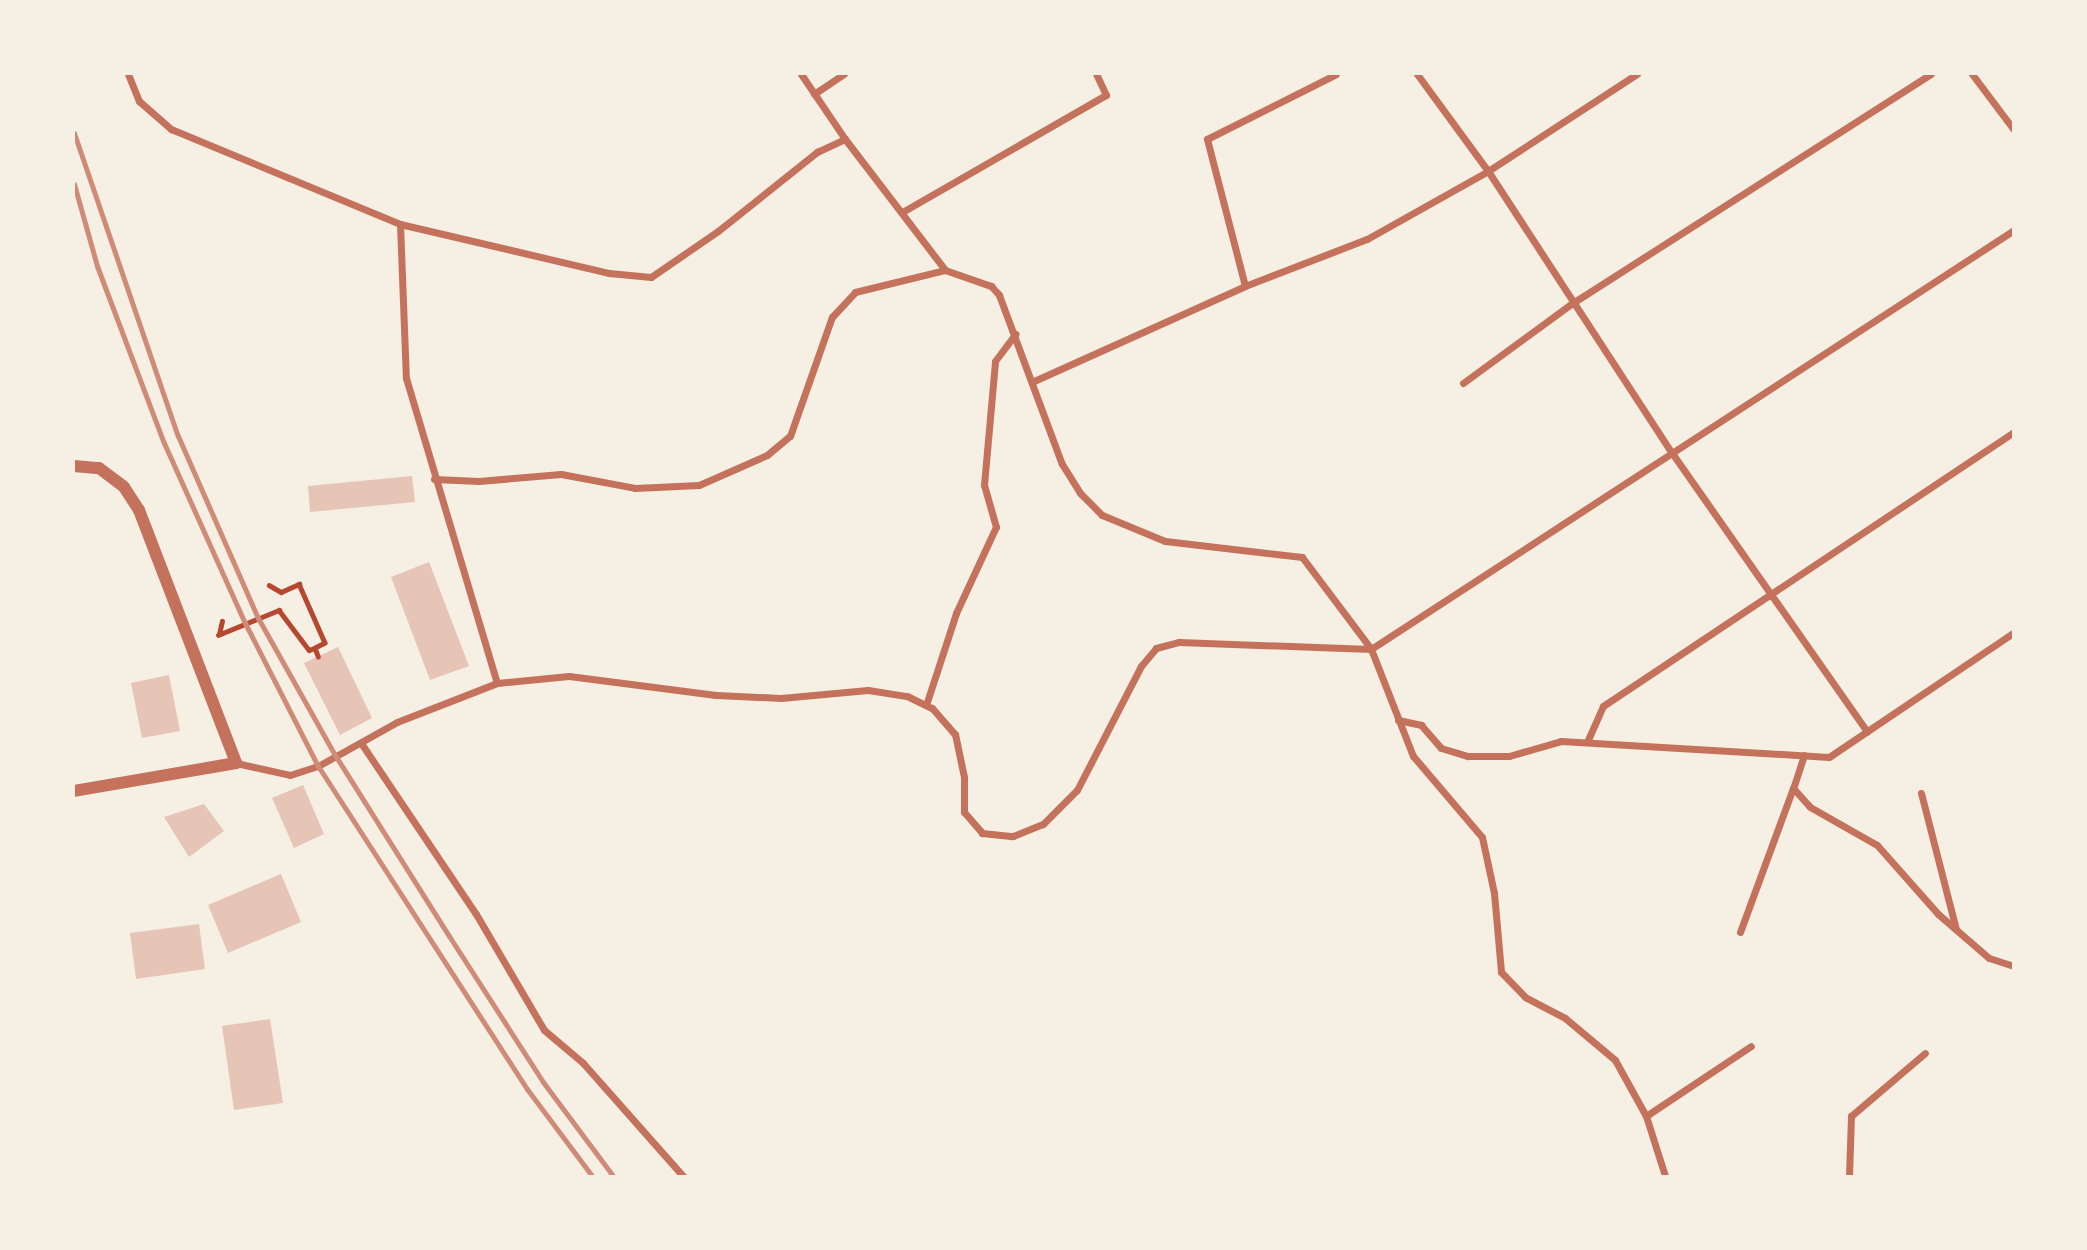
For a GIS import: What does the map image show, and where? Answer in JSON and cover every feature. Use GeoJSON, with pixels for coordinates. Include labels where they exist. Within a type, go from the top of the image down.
{"type":"FeatureCollection","features":[{"type":"Feature","properties":{"kind":"street"},"geometry":{"type":"LineString","coordinates":[[128,74],[139,102],[171,129],[400,223],[608,273],[651,278],[718,231],[817,152],[845,139]]}},
{"type":"Feature","properties":{"kind":"street"},"geometry":{"type":"LineString","coordinates":[[802,74],[845,139],[904,211],[945,270]]}},
{"type":"Feature","properties":{"kind":"street"},"geometry":{"type":"LineString","coordinates":[[814,94],[844,74]]}},
{"type":"Feature","properties":{"kind":"street"},"geometry":{"type":"LineString","coordinates":[[904,211],[1106,95],[1096,74]]}},
{"type":"Feature","properties":{"kind":"street"},"geometry":{"type":"LineString","coordinates":[[1245,286],[1207,139],[1336,74]]}},
{"type":"Feature","properties":{"kind":"street"},"geometry":{"type":"LineString","coordinates":[[1417,74],[1488,171],[1571,304],[1867,732]]}},
{"type":"Feature","properties":{"kind":"street"},"geometry":{"type":"LineString","coordinates":[[1034,381],[1245,286],[1367,239],[1488,171],[1637,74]]}},
{"type":"Feature","properties":{"kind":"street"},"geometry":{"type":"LineString","coordinates":[[1463,383],[1571,304],[1931,74]]}},
{"type":"Feature","properties":{"kind":"street"},"geometry":{"type":"LineString","coordinates":[[1972,74],[2014,130]]}},
{"type":"Feature","properties":{"kind":"street"},"geometry":{"type":"LineString","coordinates":[[400,223],[406,378],[497,683]]}},
{"type":"Feature","properties":{"kind":"street"},"geometry":{"type":"LineString","coordinates":[[74,791],[236,762],[290,775],[362,743],[397,722],[497,683],[569,676],[716,695],[781,698],[869,690],[907,696],[926,705],[955,734],[964,777],[964,812],[982,833],[1013,836],[1043,824],[1077,790],[1141,666],[1156,648],[1179,642],[1371,649],[2014,230]]}},
{"type":"Feature","properties":{"kind":"street"},"geometry":{"type":"LineString","coordinates":[[434,479],[479,481],[561,474],[635,488],[699,485],[767,455],[790,436],[832,317],[855,292],[945,270],[991,286],[1034,381],[1062,464],[1080,493],[1102,515],[1165,541],[1303,557],[1371,649],[1413,756],[1482,837],[1494,892],[1501,972],[1525,997],[1565,1018],[1615,1060],[1646,1116],[1665,1177]]}},
{"type":"Feature","properties":{"kind":"street"},"geometry":{"type":"LineString","coordinates":[[926,705],[956,613],[996,527],[984,485],[995,361],[1015,334]]}},
{"type":"Feature","properties":{"kind":"street"},"geometry":{"type":"LineString","coordinates":[[1587,742],[1603,706],[2014,432]]}},
{"type":"Feature","properties":{"kind":"street"},"geometry":{"type":"LineString","coordinates":[[74,466],[99,468],[124,487],[139,510],[236,762]]}},
{"type":"Feature","properties":{"kind":"street"},"geometry":{"type":"LineString","coordinates":[[1398,720],[1422,725],[1441,748],[1468,756],[1510,756],[1561,741],[1829,757],[2014,632]]}},
{"type":"Feature","properties":{"kind":"street"},"geometry":{"type":"LineString","coordinates":[[362,743],[476,914],[544,1030],[583,1063],[683,1177]]}},
{"type":"Feature","properties":{"kind":"street"},"geometry":{"type":"LineString","coordinates":[[1740,932],[1804,755]]}},
{"type":"Feature","properties":{"kind":"street"},"geometry":{"type":"LineString","coordinates":[[1793,788],[1810,807],[1877,845],[1904,880],[1989,958],[2014,966]]}},
{"type":"Feature","properties":{"kind":"street"},"geometry":{"type":"LineString","coordinates":[[1921,793],[1956,930]]}},
{"type":"Feature","properties":{"kind":"street"},"geometry":{"type":"LineString","coordinates":[[1646,1116],[1751,1046]]}},
{"type":"Feature","properties":{"kind":"street"},"geometry":{"type":"LineString","coordinates":[[1849,1177],[1851,1116],[1926,1053]]}},
{"type":"Feature","properties":{"kind":"path"},"geometry":{"type":"LineString","coordinates":[[222,621],[218,635],[279,610],[309,650],[325,643],[299,584],[281,592],[269,585]]}},
{"type":"Feature","properties":{"kind":"path"},"geometry":{"type":"LineString","coordinates":[[315,648],[318,656]]}},
{"type":"Feature","properties":{"kind":"building"},"geometry":{"type":"Polygon","coordinates":[[[412,476],[415,502],[310,512],[308,486],[412,476]]]}},
{"type":"Feature","properties":{"kind":"building"},"geometry":{"type":"Polygon","coordinates":[[[429,562],[469,666],[430,680],[391,577],[429,562]]]}},
{"type":"Feature","properties":{"kind":"building"},"geometry":{"type":"Polygon","coordinates":[[[338,647],[372,718],[340,735],[304,663],[338,647]]]}},
{"type":"Feature","properties":{"kind":"building"},"geometry":{"type":"Polygon","coordinates":[[[169,675],[180,731],[142,738],[131,683],[169,675]]]}},
{"type":"Feature","properties":{"kind":"building"},"geometry":{"type":"Polygon","coordinates":[[[303,785],[324,834],[294,848],[272,798],[303,785]]]}},
{"type":"Feature","properties":{"kind":"building"},"geometry":{"type":"Polygon","coordinates":[[[204,804],[224,831],[189,857],[164,817],[204,804]]]}},
{"type":"Feature","properties":{"kind":"building"},"geometry":{"type":"Polygon","coordinates":[[[281,874],[301,922],[228,953],[208,905],[281,874]]]}},
{"type":"Feature","properties":{"kind":"building"},"geometry":{"type":"Polygon","coordinates":[[[199,924],[205,969],[136,979],[130,933],[199,924]]]}},
{"type":"Feature","properties":{"kind":"building"},"geometry":{"type":"Polygon","coordinates":[[[270,1019],[283,1103],[234,1110],[222,1026],[270,1019]]]}},
{"type":"Feature","properties":{"kind":"railway"},"geometry":{"type":"LineString","coordinates":[[74,133],[178,436],[258,618],[335,755],[449,936],[543,1082],[613,1176]]}},
{"type":"Feature","properties":{"kind":"railway"},"geometry":{"type":"LineString","coordinates":[[74,184],[97,266],[164,443],[245,623],[318,766],[527,1089],[592,1176]]}}]}
